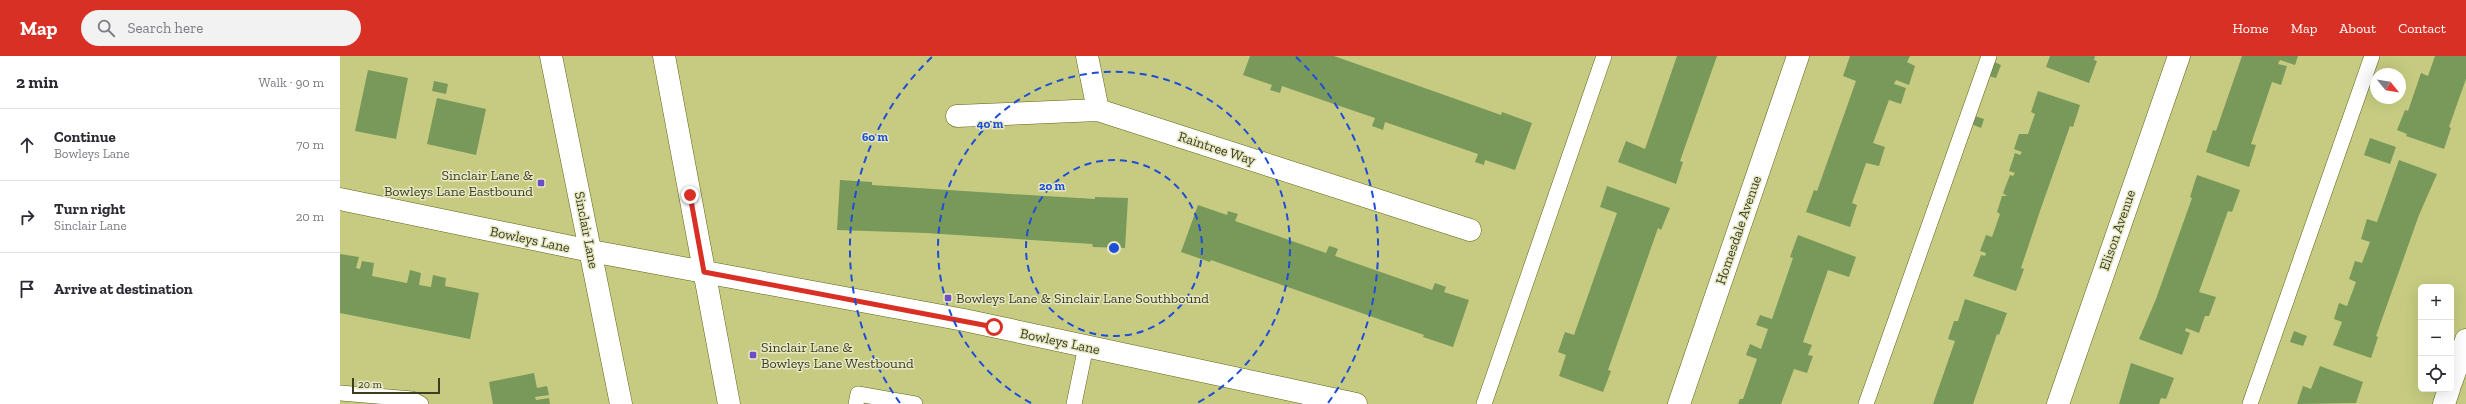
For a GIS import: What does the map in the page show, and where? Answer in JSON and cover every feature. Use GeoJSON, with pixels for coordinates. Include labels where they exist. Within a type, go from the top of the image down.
{"type":"FeatureCollection","features":[{"type":"Feature","properties":{"kind":"street","name":"Sinclair Lane"},"geometry":{"type":"LineString","coordinates":[[551,56],[621,404]]}},
{"type":"Feature","properties":{"kind":"street"},"geometry":{"type":"LineString","coordinates":[[664,56],[729,404]]}},
{"type":"Feature","properties":{"kind":"street"},"geometry":{"type":"LineString","coordinates":[[1087,56],[1098,110]]}},
{"type":"Feature","properties":{"kind":"street","name":"Homesdale Avenue"},"geometry":{"type":"LineString","coordinates":[[1679,404],[1798,56]]}},
{"type":"Feature","properties":{"kind":"street","name":"Elison Avenue"},"geometry":{"type":"LineString","coordinates":[[2058,404],[2179,56]]}},
{"type":"Feature","properties":{"kind":"street","name":"Raintree Way"},"geometry":{"type":"LineString","coordinates":[[957,116],[1098,110],[1470,230]]}},
{"type":"Feature","properties":{"kind":"street","name":"Bowleys Lane"},"geometry":{"type":"LineString","coordinates":[[340,199],[591,251],[964,320],[1356,404]]}},
{"type":"Feature","properties":{"kind":"street"},"geometry":{"type":"LineString","coordinates":[[2454,374],[2466,340]]}},
{"type":"Feature","properties":{"kind":"street"},"geometry":{"type":"LineString","coordinates":[[2444,404],[2448,392]]}},
{"type":"Feature","properties":{"kind":"lane"},"geometry":{"type":"LineString","coordinates":[[1484,404],[1604,56]]}},
{"type":"Feature","properties":{"kind":"lane"},"geometry":{"type":"LineString","coordinates":[[1866,404],[1989,56]]}},
{"type":"Feature","properties":{"kind":"lane"},"geometry":{"type":"LineString","coordinates":[[2250,404],[2372,56]]}},
{"type":"Feature","properties":{"kind":"lane"},"geometry":{"type":"LineString","coordinates":[[1074,404],[1086,346]]}},
{"type":"Feature","properties":{"kind":"lane"},"geometry":{"type":"LineString","coordinates":[[340,392],[412,399],[420,404]]}},
{"type":"Feature","properties":{"kind":"lane"},"geometry":{"type":"LineString","coordinates":[[856,404],[858,394],[915,404]]}},
{"type":"Feature","properties":{"kind":"building"},"geometry":{"type":"Polygon","coordinates":[[[1250,56],[1334,56],[1501,115],[1502,112],[1532,123],[1515,170],[1485,160],[1484,165],[1475,162],[1478,154],[1385,122],[1383,130],[1372,126],[1375,118],[1282,86],[1280,93],[1270,90],[1272,85],[1243,75],[1250,56]]]}},
{"type":"Feature","properties":{"kind":"building"},"geometry":{"type":"Polygon","coordinates":[[[1677,56],[1717,56],[1680,161],[1683,162],[1676,184],[1618,162],[1626,141],[1645,149],[1677,56]]]}},
{"type":"Feature","properties":{"kind":"building"},"geometry":{"type":"Polygon","coordinates":[[[1850,56],[1910,56],[1907,62],[1915,66],[1909,85],[1896,80],[1894,84],[1906,88],[1901,104],[1889,100],[1873,143],[1885,147],[1879,166],[1866,163],[1852,203],[1857,205],[1850,227],[1806,212],[1814,190],[1817,191],[1856,81],[1843,76],[1850,56]]]}},
{"type":"Feature","properties":{"kind":"building"},"geometry":{"type":"Polygon","coordinates":[[[2050,56],[2095,56],[2094,60],[2097,61],[2089,83],[2046,67],[2050,56]]]}},
{"type":"Feature","properties":{"kind":"building"},"geometry":{"type":"Polygon","coordinates":[[[2242,56],[2298,56],[2295,65],[2280,60],[2278,64],[2287,66],[2281,85],[2272,82],[2251,144],[2256,145],[2249,167],[2206,152],[2213,130],[2216,131],[2242,56]]]}},
{"type":"Feature","properties":{"kind":"building"},"geometry":{"type":"Polygon","coordinates":[[[2435,56],[2466,56],[2466,79],[2449,127],[2451,128],[2444,149],[2406,136],[2407,134],[2397,130],[2405,110],[2408,111],[2421,73],[2428,76],[2435,56]]]}},
{"type":"Feature","properties":{"kind":"building"},"geometry":{"type":"Polygon","coordinates":[[[1990,60],[2001,65],[1996,78],[1985,75],[1990,60]]]}},
{"type":"Feature","properties":{"kind":"building"},"geometry":{"type":"Polygon","coordinates":[[[368,70],[408,78],[396,139],[355,131],[368,70]]]}},
{"type":"Feature","properties":{"kind":"building"},"geometry":{"type":"Polygon","coordinates":[[[434,81],[448,84],[446,94],[432,91],[434,81]]]}},
{"type":"Feature","properties":{"kind":"building"},"geometry":{"type":"Polygon","coordinates":[[[2038,91],[2080,105],[2073,127],[2070,126],[2041,208],[2021,268],[2024,269],[2016,291],[1973,276],[1981,255],[1985,256],[1986,253],[1980,251],[1986,235],[1992,237],[2000,214],[1997,212],[2002,196],[2007,196],[2003,193],[2010,175],[2013,176],[2015,173],[2009,171],[2015,153],[2020,155],[2022,152],[2014,149],[2019,134],[2028,134],[2035,114],[2031,112],[2038,91]]]}},
{"type":"Feature","properties":{"kind":"building"},"geometry":{"type":"Polygon","coordinates":[[[437,98],[486,109],[476,155],[427,144],[437,98]]]}},
{"type":"Feature","properties":{"kind":"building"},"geometry":{"type":"Polygon","coordinates":[[[1972,115],[1984,119],[1981,128],[1969,123],[1972,115]]]}},
{"type":"Feature","properties":{"kind":"building"},"geometry":{"type":"Polygon","coordinates":[[[2370,138],[2396,147],[2390,164],[2364,155],[2370,138]]]}},
{"type":"Feature","properties":{"kind":"building"},"geometry":{"type":"Polygon","coordinates":[[[2399,160],[2437,174],[2419,215],[2376,336],[2378,337],[2371,358],[2333,345],[2342,322],[2334,319],[2339,303],[2347,306],[2356,282],[2349,279],[2355,261],[2362,263],[2370,242],[2361,239],[2367,219],[2377,222],[2399,160]]]}},
{"type":"Feature","properties":{"kind":"building"},"geometry":{"type":"Polygon","coordinates":[[[2197,175],[2240,190],[2232,212],[2228,211],[2199,292],[2216,297],[2209,316],[2205,316],[2199,333],[2186,328],[2185,331],[2190,333],[2182,355],[2139,339],[2156,299],[2192,198],[2190,197],[2197,175]]]}},
{"type":"Feature","properties":{"kind":"building"},"geometry":{"type":"Polygon","coordinates":[[[840,180],[872,182],[872,185],[1010,194],[1095,199],[1095,197],[1128,198],[1125,248],[1093,247],[1092,244],[926,233],[837,230],[840,180]]]}},
{"type":"Feature","properties":{"kind":"building"},"geometry":{"type":"Polygon","coordinates":[[[1607,186],[1670,208],[1661,230],[1658,228],[1608,370],[1611,371],[1603,392],[1559,376],[1566,355],[1558,352],[1565,332],[1574,335],[1617,213],[1600,207],[1607,186]]]}},
{"type":"Feature","properties":{"kind":"building"},"geometry":{"type":"Polygon","coordinates":[[[1198,205],[1227,215],[1228,211],[1238,214],[1235,221],[1326,253],[1329,246],[1333,247],[1338,249],[1335,256],[1432,290],[1435,283],[1446,287],[1444,292],[1469,300],[1453,347],[1423,337],[1424,335],[1211,260],[1210,262],[1181,252],[1198,205]]]}},
{"type":"Feature","properties":{"kind":"building"},"geometry":{"type":"Polygon","coordinates":[[[1798,235],[1856,257],[1849,277],[1828,270],[1803,342],[1812,345],[1808,355],[1813,356],[1807,373],[1794,369],[1781,404],[1738,404],[1740,399],[1743,399],[1757,359],[1746,355],[1750,344],[1761,349],[1768,329],[1756,325],[1760,315],[1772,319],[1793,258],[1790,257],[1798,235]]]}},
{"type":"Feature","properties":{"kind":"building"},"geometry":{"type":"Polygon","coordinates":[[[340,254],[359,257],[356,268],[360,269],[362,261],[374,263],[372,276],[407,283],[410,270],[421,273],[419,285],[431,287],[433,275],[446,278],[445,286],[479,293],[470,339],[340,313],[340,254]]]}},
{"type":"Feature","properties":{"kind":"building"},"geometry":{"type":"Polygon","coordinates":[[[1965,299],[2007,313],[1999,335],[1997,334],[1973,404],[1933,404],[1955,341],[1948,339],[1954,321],[1958,321],[1965,299]]]}},
{"type":"Feature","properties":{"kind":"building"},"geometry":{"type":"Polygon","coordinates":[[[2294,331],[2307,336],[2303,346],[2290,342],[2294,331]]]}},
{"type":"Feature","properties":{"kind":"building"},"geometry":{"type":"Polygon","coordinates":[[[2131,363],[2174,378],[2166,399],[2161,398],[2159,404],[2119,404],[2131,363]]]}},
{"type":"Feature","properties":{"kind":"building"},"geometry":{"type":"Polygon","coordinates":[[[2320,366],[2363,382],[2356,403],[2297,404],[2303,386],[2311,389],[2320,366]]]}},
{"type":"Feature","properties":{"kind":"building"},"geometry":{"type":"Polygon","coordinates":[[[534,373],[537,388],[547,386],[549,395],[535,397],[536,400],[549,398],[550,404],[493,404],[489,382],[534,373]]]}},
{"type":"Feature","properties":{"kind":"place","name":"Sinclair Lane & Bowleys Lane Eastbound"},"geometry":{"type":"Point","coordinates":[541,183]}},
{"type":"Feature","properties":{"kind":"place","name":"Bowleys Lane & Sinclair Lane Southbound"},"geometry":{"type":"Point","coordinates":[948,298]}},
{"type":"Feature","properties":{"kind":"place","name":"Sinclair Lane & Bowleys Lane Westbound"},"geometry":{"type":"Point","coordinates":[753,355]}},
{"type":"Feature","properties":{"kind":"route"},"geometry":{"type":"LineString","coordinates":[[690,195],[704,272],[964,320],[994,327]]}}]}
